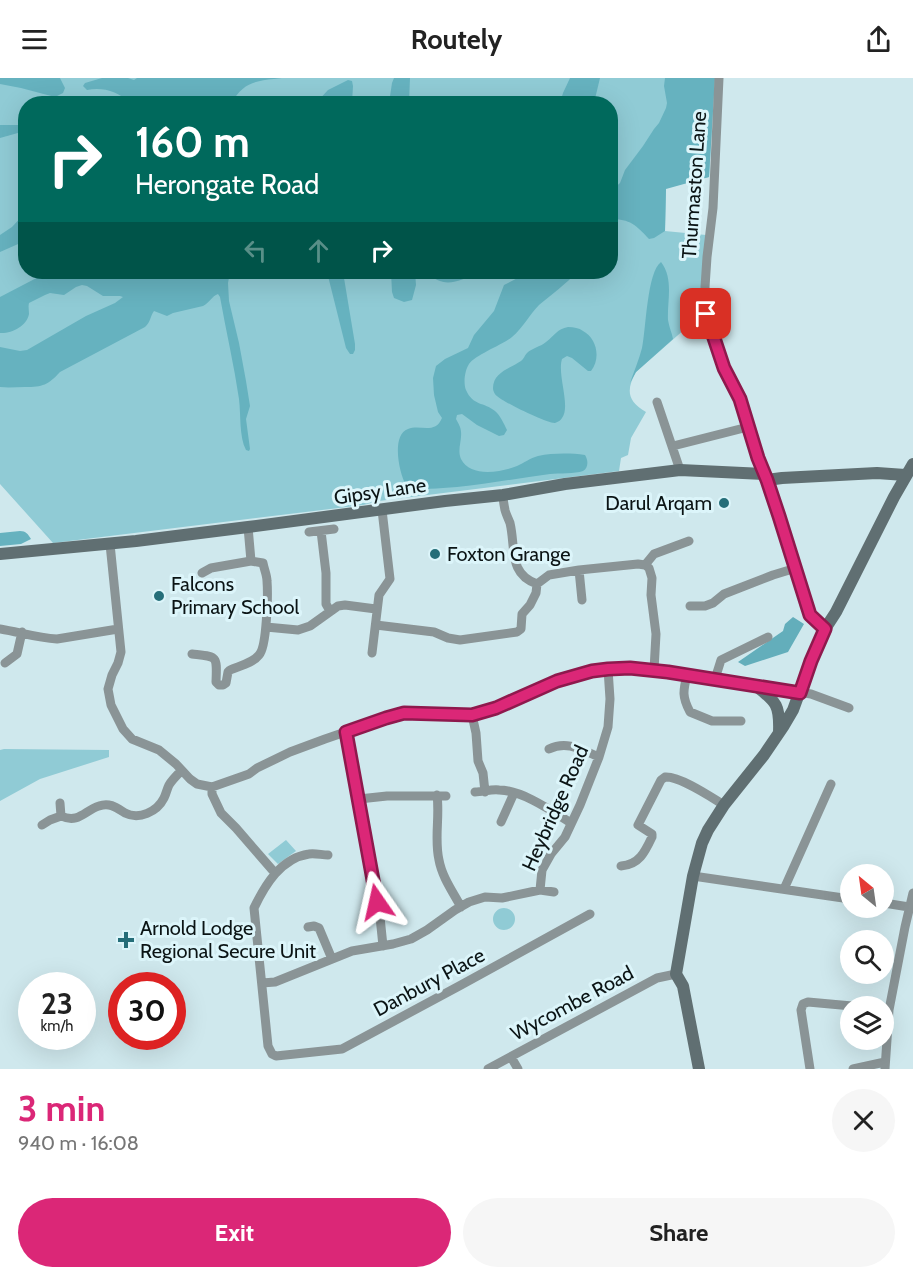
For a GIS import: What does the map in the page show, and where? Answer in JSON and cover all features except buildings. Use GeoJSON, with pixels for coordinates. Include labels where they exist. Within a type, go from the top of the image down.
{"type":"FeatureCollection","features":[{"type":"Feature","properties":{"kind":"street","name":"Thurmaston Lane"},"geometry":{"type":"LineString","coordinates":[[719,78],[714,208],[705,287],[706,314],[724,368],[740,399],[810,615],[825,629]]}},
{"type":"Feature","properties":{"kind":"street"},"geometry":{"type":"LineString","coordinates":[[657,402],[680,470]]}},
{"type":"Feature","properties":{"kind":"street"},"geometry":{"type":"LineString","coordinates":[[673,446],[748,427]]}},
{"type":"Feature","properties":{"kind":"street"},"geometry":{"type":"LineString","coordinates":[[699,1069],[683,986],[676,974],[693,876],[702,843],[724,805],[764,755],[793,710],[825,629],[909,476],[913,464]]}},
{"type":"Feature","properties":{"kind":"street","name":"Gipsy Lane"},"geometry":{"type":"LineString","coordinates":[[0,554],[110,544],[248,527],[680,470],[766,477],[865,474],[909,476]]}},
{"type":"Feature","properties":{"kind":"street"},"geometry":{"type":"LineString","coordinates":[[502,495],[505,512],[510,522],[515,561],[519,573],[528,581],[537,584]]}},
{"type":"Feature","properties":{"kind":"street"},"geometry":{"type":"LineString","coordinates":[[372,653],[379,595],[390,579],[382,510]]}},
{"type":"Feature","properties":{"kind":"street"},"geometry":{"type":"LineString","coordinates":[[248,527],[251,561]]}},
{"type":"Feature","properties":{"kind":"street"},"geometry":{"type":"LineString","coordinates":[[309,532],[334,529]]}},
{"type":"Feature","properties":{"kind":"street"},"geometry":{"type":"LineString","coordinates":[[321,531],[326,573],[326,604],[330,611]]}},
{"type":"Feature","properties":{"kind":"street"},"geometry":{"type":"LineString","coordinates":[[645,565],[654,554],[689,540]]}},
{"type":"Feature","properties":{"kind":"street"},"geometry":{"type":"LineString","coordinates":[[110,544],[121,652],[108,689],[111,705],[123,729],[132,739],[159,750],[197,784],[212,787],[249,774],[290,752],[386,718],[404,713],[472,715],[496,708],[557,681],[608,669],[654,670],[811,694],[849,708]]}},
{"type":"Feature","properties":{"kind":"street"},"geometry":{"type":"LineString","coordinates":[[192,654],[212,656],[215,659],[217,663],[216,682],[223,685],[226,683],[230,670],[259,656],[266,627],[267,580],[263,563],[251,561],[206,571],[207,557]]}},
{"type":"Feature","properties":{"kind":"street"},"geometry":{"type":"LineString","coordinates":[[376,625],[434,632],[460,640],[517,632],[521,629],[522,614],[530,605],[536,593],[537,584],[549,575],[579,570],[645,565],[651,572],[652,578],[651,595],[656,634],[654,670]]}},
{"type":"Feature","properties":{"kind":"street"},"geometry":{"type":"LineString","coordinates":[[690,606],[705,606],[724,594],[796,568]]}},
{"type":"Feature","properties":{"kind":"street"},"geometry":{"type":"LineString","coordinates":[[579,570],[582,600]]}},
{"type":"Feature","properties":{"kind":"street"},"geometry":{"type":"LineString","coordinates":[[266,627],[298,630],[310,626],[338,606],[376,609]]}},
{"type":"Feature","properties":{"kind":"street"},"geometry":{"type":"LineString","coordinates":[[0,629],[57,639],[118,629]]}},
{"type":"Feature","properties":{"kind":"street"},"geometry":{"type":"LineString","coordinates":[[5,663],[17,654],[22,632]]}},
{"type":"Feature","properties":{"kind":"street"},"geometry":{"type":"LineString","coordinates":[[715,679],[721,660],[768,637]]}},
{"type":"Feature","properties":{"kind":"street","name":"Heybridge Road"},"geometry":{"type":"LineString","coordinates":[[540,890],[542,870],[565,837],[580,805],[608,727],[610,699],[608,669]]}},
{"type":"Feature","properties":{"kind":"street"},"geometry":{"type":"LineString","coordinates":[[687,675],[683,699],[690,712],[712,721],[741,721]]}},
{"type":"Feature","properties":{"kind":"street"},"geometry":{"type":"LineString","coordinates":[[756,686],[776,704],[780,715],[779,734]]}},
{"type":"Feature","properties":{"kind":"street"},"geometry":{"type":"LineString","coordinates":[[472,715],[478,761],[483,773],[480,792],[501,789],[528,797],[571,823]]}},
{"type":"Feature","properties":{"kind":"street"},"geometry":{"type":"LineString","coordinates":[[346,732],[380,917],[383,946]]}},
{"type":"Feature","properties":{"kind":"street"},"geometry":{"type":"LineString","coordinates":[[549,749],[566,744],[598,757]]}},
{"type":"Feature","properties":{"kind":"street"},"geometry":{"type":"LineString","coordinates":[[42,825],[61,816],[75,818],[83,816],[98,806],[115,806],[128,814],[142,815],[153,811],[164,800],[170,784],[181,771]]}},
{"type":"Feature","properties":{"kind":"street"},"geometry":{"type":"LineString","coordinates":[[638,825],[660,780],[669,776],[724,805]]}},
{"type":"Feature","properties":{"kind":"street"},"geometry":{"type":"LineString","coordinates":[[784,889],[831,784]]}},
{"type":"Feature","properties":{"kind":"street"},"geometry":{"type":"LineString","coordinates":[[212,787],[212,794],[221,813],[275,873]]}},
{"type":"Feature","properties":{"kind":"street"},"geometry":{"type":"LineString","coordinates":[[501,822],[514,793]]}},
{"type":"Feature","properties":{"kind":"street"},"geometry":{"type":"LineString","coordinates":[[359,799],[387,796],[442,796],[438,805],[438,860],[461,906]]}},
{"type":"Feature","properties":{"kind":"street"},"geometry":{"type":"LineString","coordinates":[[60,803],[61,816]]}},
{"type":"Feature","properties":{"kind":"street"},"geometry":{"type":"LineString","coordinates":[[621,866],[636,862],[643,856],[652,837],[650,832],[627,820]]}},
{"type":"Feature","properties":{"kind":"street"},"geometry":{"type":"LineString","coordinates":[[262,982],[254,908],[260,895],[275,873],[297,857],[310,854],[328,855]]}},
{"type":"Feature","properties":{"kind":"street"},"geometry":{"type":"LineString","coordinates":[[693,876],[840,897]]}},
{"type":"Feature","properties":{"kind":"street","name":"Heybridge Road"},"geometry":{"type":"LineString","coordinates":[[262,982],[275,982],[352,951],[411,939],[461,906],[485,897],[510,897],[540,890],[554,892]]}},
{"type":"Feature","properties":{"kind":"street"},"geometry":{"type":"LineString","coordinates":[[889,996],[913,893]]}},
{"type":"Feature","properties":{"kind":"street"},"geometry":{"type":"LineString","coordinates":[[894,905],[909,907]]}},
{"type":"Feature","properties":{"kind":"street","name":"Danbury Place"},"geometry":{"type":"LineString","coordinates":[[262,982],[268,1046],[272,1054],[276,1056],[342,1049],[461,986],[579,916],[590,914]]}},
{"type":"Feature","properties":{"kind":"street"},"geometry":{"type":"LineString","coordinates":[[308,927],[319,928],[332,959]]}},
{"type":"Feature","properties":{"kind":"street","name":"Wycombe Road"},"geometry":{"type":"LineString","coordinates":[[488,1069],[657,978],[676,974]]}},
{"type":"Feature","properties":{"kind":"street"},"geometry":{"type":"LineString","coordinates":[[810,1069],[801,1010],[803,1004],[808,1002],[840,1005]]}},
{"type":"Feature","properties":{"kind":"street"},"geometry":{"type":"LineString","coordinates":[[853,1069],[885,1066],[885,1050]]}},
{"type":"Feature","properties":{"kind":"street"},"geometry":{"type":"LineString","coordinates":[[511,1057],[518,1069]]}},
{"type":"Feature","properties":{"kind":"shaded area"},"geometry":{"type":"Polygon","coordinates":[[[0,78],[715,78],[709,177],[666,188],[665,231],[706,235],[701,287],[702,314],[636,372],[631,384],[630,395],[635,404],[646,412],[631,438],[628,455],[621,458],[619,471],[53,543],[0,484],[0,78]]]}},
{"type":"Feature","properties":{"kind":"shaded area"},"geometry":{"type":"Polygon","coordinates":[[[0,78],[60,78],[65,88],[63,93],[51,96],[0,84],[0,78]]]}},
{"type":"Feature","properties":{"kind":"shaded area"},"geometry":{"type":"Polygon","coordinates":[[[102,78],[134,80],[137,78],[282,78],[252,83],[236,96],[120,96],[104,90],[87,90],[83,86],[85,83],[102,78]]]}},
{"type":"Feature","properties":{"kind":"shaded area"},"geometry":{"type":"Polygon","coordinates":[[[394,78],[410,78],[409,96],[390,96],[394,78]]]}},
{"type":"Feature","properties":{"kind":"shaded area"},"geometry":{"type":"Polygon","coordinates":[[[570,78],[600,78],[596,96],[562,96],[570,78]]]}},
{"type":"Feature","properties":{"kind":"shaded area"},"geometry":{"type":"Polygon","coordinates":[[[665,78],[715,78],[709,177],[666,189],[665,231],[649,239],[632,224],[618,220],[618,185],[625,170],[659,123],[666,108],[665,78]]]}},
{"type":"Feature","properties":{"kind":"shaded area"},"geometry":{"type":"Polygon","coordinates":[[[348,80],[352,81],[352,96],[322,96],[328,90],[348,80]]]}},
{"type":"Feature","properties":{"kind":"shaded area"},"geometry":{"type":"Polygon","coordinates":[[[0,125],[18,125],[18,133],[0,138],[0,125]]]}},
{"type":"Feature","properties":{"kind":"shaded area"},"geometry":{"type":"Polygon","coordinates":[[[18,221],[18,244],[0,252],[0,235],[18,221]]]}},
{"type":"Feature","properties":{"kind":"shaded area"},"geometry":{"type":"Polygon","coordinates":[[[661,262],[669,283],[668,320],[673,339],[636,372],[630,383],[642,348],[653,277],[661,262]]]}},
{"type":"Feature","properties":{"kind":"shaded area"},"geometry":{"type":"Polygon","coordinates":[[[35,279],[229,279],[229,301],[250,406],[246,419],[249,451],[246,450],[242,439],[237,386],[218,294],[203,306],[167,316],[154,311],[145,327],[60,372],[45,384],[31,387],[0,387],[0,347],[27,350],[123,297],[103,296],[82,285],[64,295],[50,293],[29,303],[28,318],[22,326],[13,331],[0,333],[0,297],[35,279]]]}},
{"type":"Feature","properties":{"kind":"shaded area"},"geometry":{"type":"Polygon","coordinates":[[[329,279],[344,279],[355,344],[353,354],[350,354],[346,348],[329,279]]]}},
{"type":"Feature","properties":{"kind":"shaded area"},"geometry":{"type":"Polygon","coordinates":[[[391,279],[416,279],[412,300],[404,302],[394,298],[391,279]]]}},
{"type":"Feature","properties":{"kind":"shaded area"},"geometry":{"type":"Polygon","coordinates":[[[435,279],[463,279],[452,282],[435,279]]]}},
{"type":"Feature","properties":{"kind":"shaded area"},"geometry":{"type":"Polygon","coordinates":[[[516,279],[570,279],[539,305],[512,337],[469,364],[466,370],[465,387],[469,395],[475,401],[495,411],[507,430],[504,435],[499,436],[462,414],[457,415],[456,419],[461,432],[461,459],[471,469],[487,472],[517,466],[538,456],[585,455],[586,468],[576,473],[550,474],[457,487],[425,489],[406,485],[399,464],[400,439],[408,429],[431,428],[439,423],[442,418],[438,412],[434,395],[433,378],[436,366],[468,348],[474,335],[494,311],[504,285],[516,279]]]}},
{"type":"Feature","properties":{"kind":"shaded area"},"geometry":{"type":"Polygon","coordinates":[[[568,327],[578,328],[588,334],[597,355],[591,371],[572,358],[567,356],[562,359],[561,373],[565,406],[561,419],[555,423],[544,420],[496,395],[493,389],[499,374],[521,361],[529,351],[544,344],[559,331],[568,327]]]}},
{"type":"Feature","properties":{"kind":"shaded area"},"geometry":{"type":"Polygon","coordinates":[[[20,531],[27,533],[31,539],[21,544],[0,546],[0,533],[20,531]]]}},
{"type":"Feature","properties":{"kind":"shaded area"},"geometry":{"type":"Polygon","coordinates":[[[793,617],[804,624],[788,652],[745,666],[738,662],[783,631],[785,624],[793,617]]]}},
{"type":"Feature","properties":{"kind":"shaded area"},"geometry":{"type":"Polygon","coordinates":[[[0,750],[109,750],[109,757],[40,779],[0,801],[0,750]]]}},
{"type":"Feature","properties":{"kind":"shaded area"},"geometry":{"type":"Polygon","coordinates":[[[286,840],[296,851],[278,864],[268,854],[286,840]]]}},
{"type":"Feature","properties":{"kind":"shaded area"},"geometry":{"type":"Polygon","coordinates":[[[504,908],[512,911],[515,919],[512,927],[504,930],[496,927],[493,919],[496,911],[504,908]]]}},
{"type":"Feature","properties":{"kind":"place","name":"Darul Arqam"},"geometry":{"type":"Point","coordinates":[724,503]}},
{"type":"Feature","properties":{"kind":"place","name":"Foxton Grange"},"geometry":{"type":"Point","coordinates":[435,554]}},
{"type":"Feature","properties":{"kind":"place","name":"Falcons Primary School"},"geometry":{"type":"Point","coordinates":[159,596]}},
{"type":"Feature","properties":{"kind":"place","name":"Arnold Lodge Regional Secure Unit"},"geometry":{"type":"Point","coordinates":[126,940]}},
{"type":"Feature","properties":{"kind":"route"},"geometry":{"type":"LineString","coordinates":[[377,902],[346,732],[404,713],[472,715],[496,708],[557,681],[608,669],[630,668],[668,672],[800,693],[825,629],[810,615],[740,399],[724,368],[706,314]]}}]}
